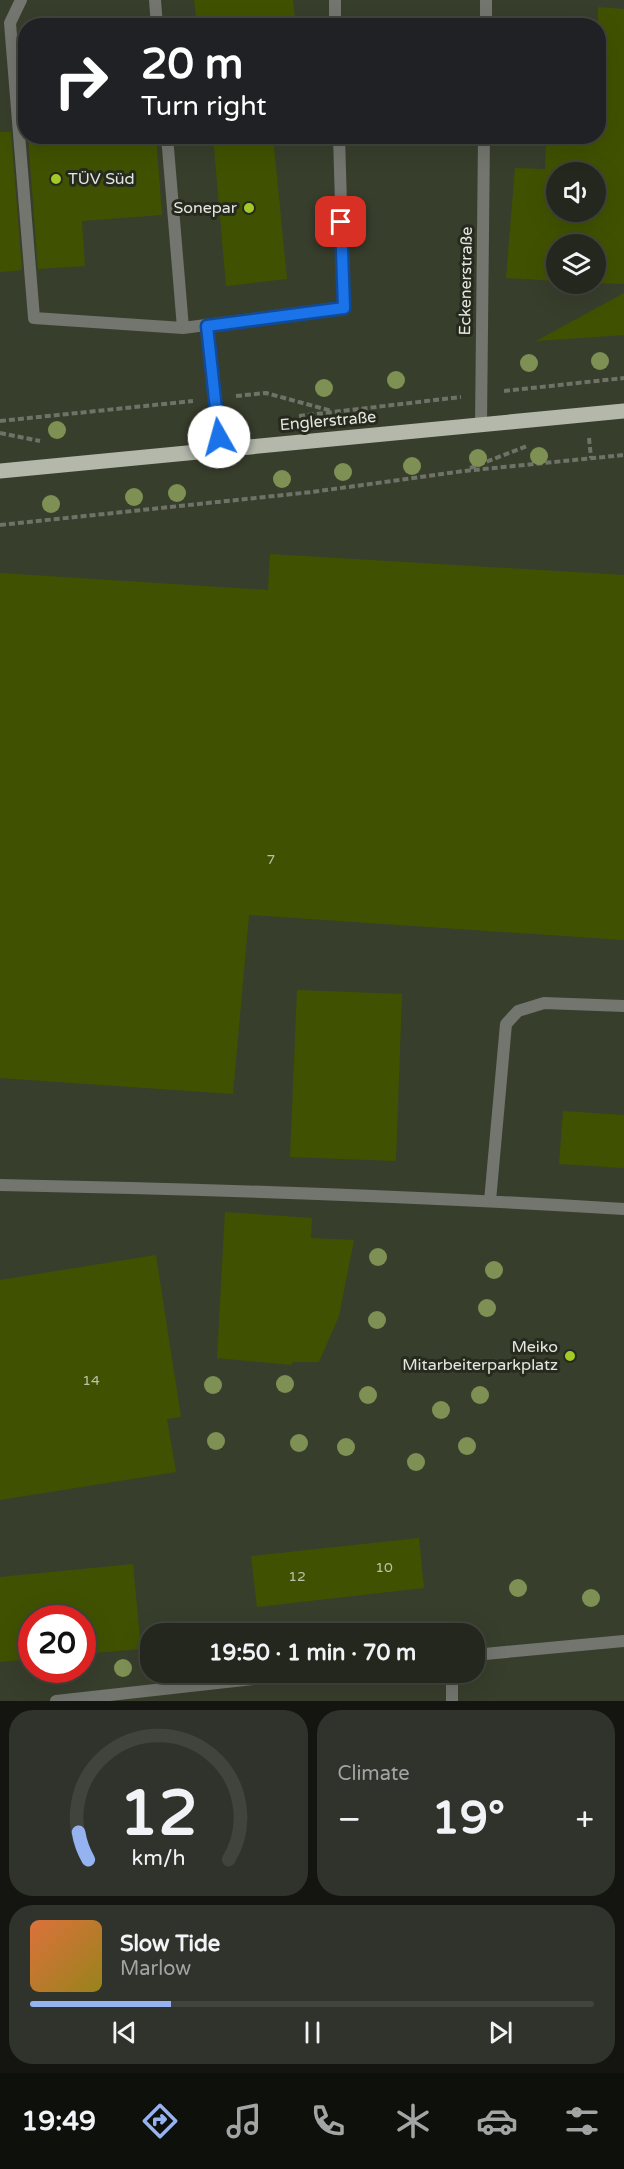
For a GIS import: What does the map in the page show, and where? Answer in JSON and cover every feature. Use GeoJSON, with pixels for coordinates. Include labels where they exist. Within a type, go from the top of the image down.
{"type":"FeatureCollection","features":[{"type":"Feature","properties":{"kind":"main road","name":"Englerstraße"},"geometry":{"type":"LineString","coordinates":[[0,471],[624,411]]}},
{"type":"Feature","properties":{"kind":"street"},"geometry":{"type":"LineString","coordinates":[[18,121],[10,23],[21,0]]}},
{"type":"Feature","properties":{"kind":"street"},"geometry":{"type":"LineString","coordinates":[[155,0],[156,18]]}},
{"type":"Feature","properties":{"kind":"street"},"geometry":{"type":"LineString","coordinates":[[334,0],[335,18]]}},
{"type":"Feature","properties":{"kind":"street"},"geometry":{"type":"LineString","coordinates":[[486,0],[486,18]]}},
{"type":"Feature","properties":{"kind":"street"},"geometry":{"type":"LineString","coordinates":[[20,144],[34,318],[183,328],[344,308],[339,144]]}},
{"type":"Feature","properties":{"kind":"street"},"geometry":{"type":"LineString","coordinates":[[168,144],[183,328]]}},
{"type":"Feature","properties":{"kind":"street","name":"Eckenerstraße"},"geometry":{"type":"LineString","coordinates":[[481,425],[484,144]]}},
{"type":"Feature","properties":{"kind":"street"},"geometry":{"type":"LineString","coordinates":[[207,326],[221,450]]}},
{"type":"Feature","properties":{"kind":"street"},"geometry":{"type":"LineString","coordinates":[[490,1201],[506,1024],[518,1011],[544,1003],[624,1006]]}},
{"type":"Feature","properties":{"kind":"street"},"geometry":{"type":"LineString","coordinates":[[0,1185],[243,1190],[624,1209]]}},
{"type":"Feature","properties":{"kind":"street"},"geometry":{"type":"LineString","coordinates":[[485,1654],[624,1641]]}},
{"type":"Feature","properties":{"kind":"street"},"geometry":{"type":"LineString","coordinates":[[56,1701],[217,1683]]}},
{"type":"Feature","properties":{"kind":"street"},"geometry":{"type":"LineString","coordinates":[[452,1683],[452,1701]]}},
{"type":"Feature","properties":{"kind":"path"},"geometry":{"type":"LineString","coordinates":[[0,421],[266,393],[334,411]]}},
{"type":"Feature","properties":{"kind":"path"},"geometry":{"type":"LineString","coordinates":[[579,439],[590,438]]}},
{"type":"Feature","properties":{"kind":"path"},"geometry":{"type":"LineString","coordinates":[[464,471],[528,445]]}},
{"type":"Feature","properties":{"kind":"path"},"geometry":{"type":"LineString","coordinates":[[0,525],[312,492],[464,471],[624,455]]}},
{"type":"Feature","properties":{"kind":"shaded area"},"geometry":{"type":"Polygon","coordinates":[[[0,0],[624,0],[624,1701],[0,1701],[0,0]]]}},
{"type":"Feature","properties":{"kind":"building"},"geometry":{"type":"Polygon","coordinates":[[[194,0],[293,0],[295,18],[196,18],[194,0]]]}},
{"type":"Feature","properties":{"kind":"building"},"geometry":{"type":"Polygon","coordinates":[[[598,7],[624,9],[624,284],[606,283],[606,234],[546,234],[546,280],[506,278],[515,168],[545,169],[546,144],[606,144],[606,18],[598,18],[598,7]]]}},
{"type":"Feature","properties":{"kind":"building"},"geometry":{"type":"Polygon","coordinates":[[[0,132],[11,132],[22,270],[0,272],[0,132]]]}},
{"type":"Feature","properties":{"kind":"building"},"geometry":{"type":"Polygon","coordinates":[[[29,144],[157,144],[162,215],[82,221],[85,266],[38,269],[29,144]]]}},
{"type":"Feature","properties":{"kind":"building","name":"Sonepar"},"geometry":{"type":"Polygon","coordinates":[[[214,144],[274,144],[287,279],[226,286],[214,144]]]}},
{"type":"Feature","properties":{"kind":"building"},"geometry":{"type":"Polygon","coordinates":[[[624,293],[624,335],[536,341],[624,293]]]}},
{"type":"Feature","properties":{"kind":"building"},"geometry":{"type":"Polygon","coordinates":[[[270,554],[624,575],[624,940],[249,915],[233,1094],[0,1078],[0,573],[268,590],[270,554]]]}},
{"type":"Feature","properties":{"kind":"building"},"geometry":{"type":"Polygon","coordinates":[[[297,990],[402,994],[396,1161],[290,1157],[297,990]]]}},
{"type":"Feature","properties":{"kind":"building"},"geometry":{"type":"Polygon","coordinates":[[[563,1111],[624,1115],[624,1168],[559,1164],[563,1111]]]}},
{"type":"Feature","properties":{"kind":"building"},"geometry":{"type":"Polygon","coordinates":[[[225,1212],[312,1218],[311,1238],[354,1240],[339,1316],[319,1362],[293,1362],[291,1365],[217,1358],[225,1212]]]}},
{"type":"Feature","properties":{"kind":"building"},"geometry":{"type":"Polygon","coordinates":[[[156,1255],[181,1417],[167,1419],[176,1472],[0,1500],[0,1280],[156,1255]]]}},
{"type":"Feature","properties":{"kind":"building"},"geometry":{"type":"Polygon","coordinates":[[[419,1538],[424,1588],[257,1607],[251,1556],[419,1538]]]}},
{"type":"Feature","properties":{"kind":"building"},"geometry":{"type":"Polygon","coordinates":[[[133,1564],[140,1649],[96,1653],[96,1605],[18,1605],[18,1660],[0,1662],[0,1577],[133,1564]]]}},
{"type":"Feature","properties":{"kind":"place","name":"TÜV Süd"},"geometry":{"type":"Point","coordinates":[56,179]}},
{"type":"Feature","properties":{"kind":"place","name":"Sonepar"},"geometry":{"type":"Point","coordinates":[249,208]}},
{"type":"Feature","properties":{"kind":"place","name":"Meiko Mitarbeiterparkplatz"},"geometry":{"type":"Point","coordinates":[570,1356]}},
{"type":"Feature","properties":{"kind":"route"},"geometry":{"type":"LineString","coordinates":[[219,437],[207,326],[344,308],[341,222]]}}]}
